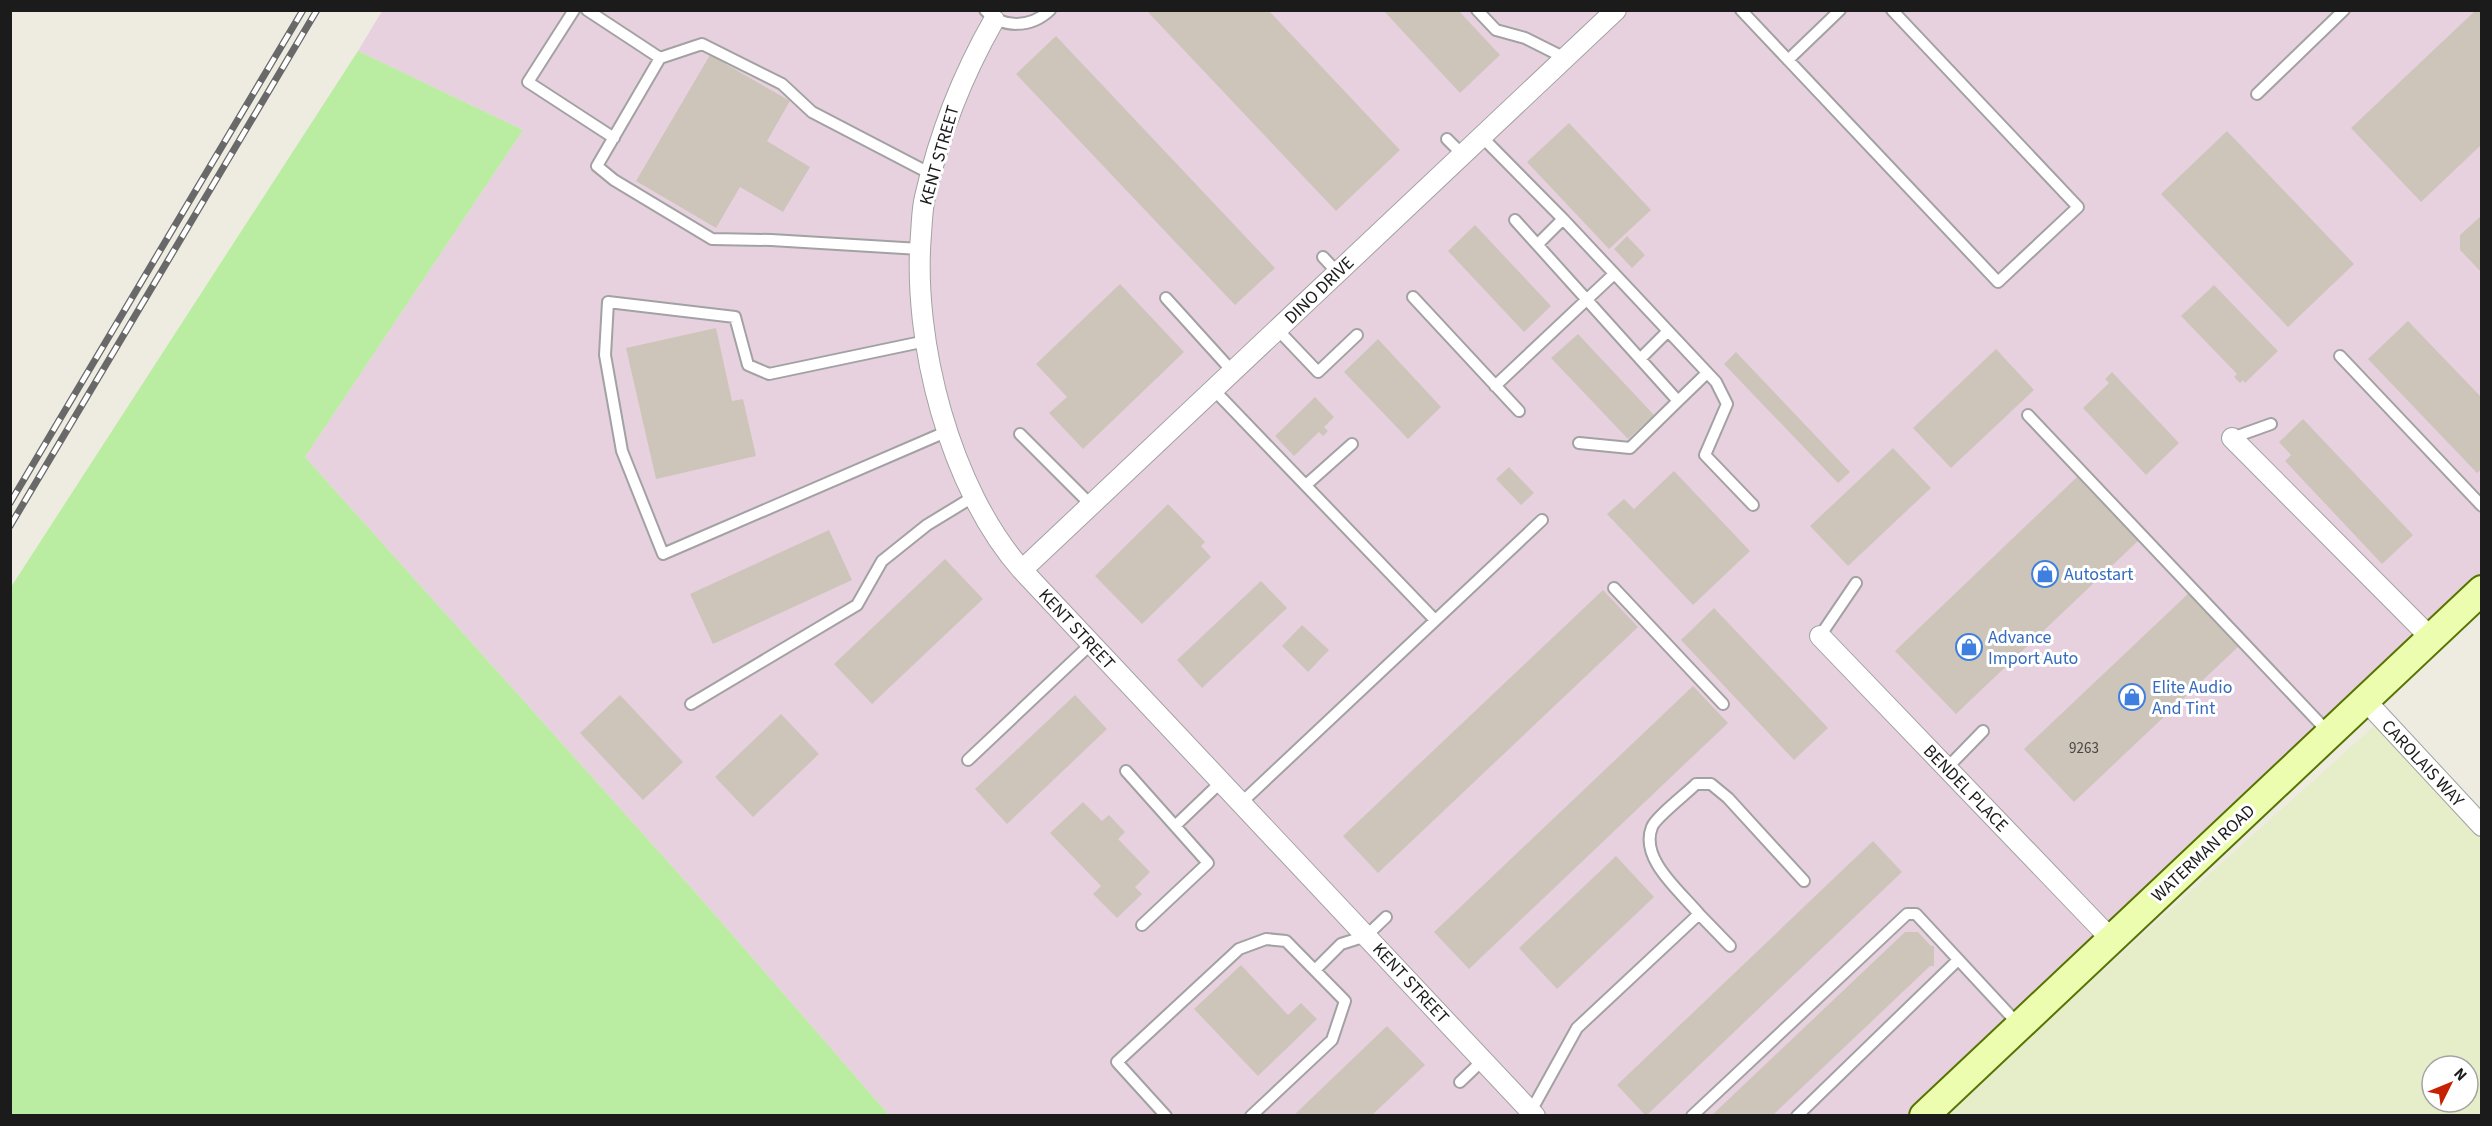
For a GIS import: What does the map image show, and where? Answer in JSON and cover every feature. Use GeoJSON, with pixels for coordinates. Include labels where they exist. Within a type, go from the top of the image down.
{"type":"FeatureCollection","features":[{"type":"Feature","properties":{"kind":"main road","name":"WATERMAN ROAD"},"geometry":{"type":"LineString","coordinates":[[1924,1116],[2481,590]]}},
{"type":"Feature","properties":{"kind":"street","name":"DINO DRIVE"},"geometry":{"type":"LineString","coordinates":[[1022,570],[1616,10]]}},
{"type":"Feature","properties":{"kind":"street","name":"KENT STREET"},"geometry":{"type":"LineString","coordinates":[[989,15],[951,106],[924,199],[920,249],[921,296],[926,341],[940,409],[973,497],[1005,551],[1022,570],[1533,1113]]}},
{"type":"Feature","properties":{"kind":"street"},"geometry":{"type":"LineString","coordinates":[[2232,438],[2384,581],[2432,638]]}},
{"type":"Feature","properties":{"kind":"street","name":"BENDEL PLACE"},"geometry":{"type":"LineString","coordinates":[[1820,636],[2111,939]]}},
{"type":"Feature","properties":{"kind":"street","name":"CAROLAIS WAY"},"geometry":{"type":"LineString","coordinates":[[2366,700],[2481,826]]}},
{"type":"Feature","properties":{"kind":"lane"},"geometry":{"type":"LineString","coordinates":[[574,10],[528,82],[614,138]]}},
{"type":"Feature","properties":{"kind":"lane"},"geometry":{"type":"LineString","coordinates":[[587,10],[660,58]]}},
{"type":"Feature","properties":{"kind":"lane"},"geometry":{"type":"LineString","coordinates":[[989,15],[1021,25],[1044,16],[1050,10]]}},
{"type":"Feature","properties":{"kind":"lane"},"geometry":{"type":"LineString","coordinates":[[1477,10],[1496,30],[1525,38],[1565,58]]}},
{"type":"Feature","properties":{"kind":"lane"},"geometry":{"type":"LineString","coordinates":[[1741,10],[1998,282],[2078,207],[1892,10]]}},
{"type":"Feature","properties":{"kind":"lane"},"geometry":{"type":"LineString","coordinates":[[1788,60],[1840,10]]}},
{"type":"Feature","properties":{"kind":"lane"},"geometry":{"type":"LineString","coordinates":[[2257,94],[2344,10]]}},
{"type":"Feature","properties":{"kind":"lane"},"geometry":{"type":"LineString","coordinates":[[920,249],[712,238],[614,180],[597,166],[660,58],[702,44],[782,84],[812,112],[931,174]]}},
{"type":"Feature","properties":{"kind":"lane"},"geometry":{"type":"LineString","coordinates":[[1482,137],[1563,219],[1716,382],[1727,404],[1705,455],[1753,505]]}},
{"type":"Feature","properties":{"kind":"lane"},"geometry":{"type":"LineString","coordinates":[[1448,139],[1463,155]]}},
{"type":"Feature","properties":{"kind":"lane"},"geometry":{"type":"LineString","coordinates":[[1538,244],[1563,219]]}},
{"type":"Feature","properties":{"kind":"lane"},"geometry":{"type":"LineString","coordinates":[[1515,220],[1678,401]]}},
{"type":"Feature","properties":{"kind":"lane"},"geometry":{"type":"LineString","coordinates":[[1323,257],[1338,273]]}},
{"type":"Feature","properties":{"kind":"lane"},"geometry":{"type":"LineString","coordinates":[[1496,386],[1614,274]]}},
{"type":"Feature","properties":{"kind":"lane"},"geometry":{"type":"LineString","coordinates":[[1413,297],[1519,411]]}},
{"type":"Feature","properties":{"kind":"lane"},"geometry":{"type":"LineString","coordinates":[[1166,298],[1233,372]]}},
{"type":"Feature","properties":{"kind":"lane"},"geometry":{"type":"LineString","coordinates":[[926,341],[769,374],[748,365],[735,317],[608,302],[605,355],[622,451],[663,554],[948,431]]}},
{"type":"Feature","properties":{"kind":"lane"},"geometry":{"type":"LineString","coordinates":[[1278,330],[1318,372],[1357,335]]}},
{"type":"Feature","properties":{"kind":"lane"},"geometry":{"type":"LineString","coordinates":[[1640,359],[1668,331]]}},
{"type":"Feature","properties":{"kind":"lane"},"geometry":{"type":"LineString","coordinates":[[2340,356],[2481,506]]}},
{"type":"Feature","properties":{"kind":"lane"},"geometry":{"type":"LineString","coordinates":[[1580,443],[1630,448],[1707,373]]}},
{"type":"Feature","properties":{"kind":"lane"},"geometry":{"type":"LineString","coordinates":[[1214,390],[1435,620]]}},
{"type":"Feature","properties":{"kind":"lane"},"geometry":{"type":"LineString","coordinates":[[2028,415],[2330,734]]}},
{"type":"Feature","properties":{"kind":"lane"},"geometry":{"type":"LineString","coordinates":[[2232,438],[2271,424]]}},
{"type":"Feature","properties":{"kind":"lane"},"geometry":{"type":"LineString","coordinates":[[1020,434],[1091,505]]}},
{"type":"Feature","properties":{"kind":"lane"},"geometry":{"type":"LineString","coordinates":[[1306,485],[1352,444]]}},
{"type":"Feature","properties":{"kind":"lane"},"geometry":{"type":"LineString","coordinates":[[691,704],[857,605],[882,561],[927,525],[973,497]]}},
{"type":"Feature","properties":{"kind":"lane"},"geometry":{"type":"LineString","coordinates":[[1241,803],[1542,520]]}},
{"type":"Feature","properties":{"kind":"lane"},"geometry":{"type":"LineString","coordinates":[[1820,636],[1856,583]]}},
{"type":"Feature","properties":{"kind":"lane"},"geometry":{"type":"LineString","coordinates":[[1614,588],[1723,704]]}},
{"type":"Feature","properties":{"kind":"lane"},"geometry":{"type":"LineString","coordinates":[[968,760],[1091,644]]}},
{"type":"Feature","properties":{"kind":"lane"},"geometry":{"type":"LineString","coordinates":[[1947,768],[1983,731]]}},
{"type":"Feature","properties":{"kind":"lane"},"geometry":{"type":"LineString","coordinates":[[1126,771],[1208,862],[1142,925]]}},
{"type":"Feature","properties":{"kind":"lane"},"geometry":{"type":"LineString","coordinates":[[1175,826],[1221,782]]}},
{"type":"Feature","properties":{"kind":"lane"},"geometry":{"type":"LineString","coordinates":[[1730,946],[1699,914],[1655,862],[1649,842],[1652,825],[1696,784],[1711,784],[1728,798],[1804,882]]}},
{"type":"Feature","properties":{"kind":"lane"},"geometry":{"type":"LineString","coordinates":[[1533,1113],[1577,1028],[1699,914]]}},
{"type":"Feature","properties":{"kind":"lane"},"geometry":{"type":"LineString","coordinates":[[1692,1116],[1907,914],[1916,914],[2019,1026]]}},
{"type":"Feature","properties":{"kind":"lane"},"geometry":{"type":"LineString","coordinates":[[1315,970],[1341,944],[1366,936],[1386,917]]}},
{"type":"Feature","properties":{"kind":"lane"},"geometry":{"type":"LineString","coordinates":[[1166,1116],[1116,1062],[1239,950],[1266,939],[1286,941],[1345,1001],[1332,1040],[1251,1116]]}},
{"type":"Feature","properties":{"kind":"lane"},"geometry":{"type":"LineString","coordinates":[[1797,1116],[1958,960]]}},
{"type":"Feature","properties":{"kind":"lane"},"geometry":{"type":"LineString","coordinates":[[1460,1082],[1483,1060]]}},
{"type":"Feature","properties":{"kind":"shaded area"},"geometry":{"type":"Polygon","coordinates":[[[382,11],[2481,11],[2481,590],[1924,1115],[889,1115],[696,893],[305,457],[523,130],[358,51],[382,11]]]}},
{"type":"Feature","properties":{"kind":"green space"},"geometry":{"type":"Polygon","coordinates":[[[358,51],[523,130],[305,457],[696,893],[889,1115],[11,1115],[11,587],[358,51]]]}},
{"type":"Feature","properties":{"kind":"green space"},"geometry":{"type":"Polygon","coordinates":[[[2382,719],[2481,830],[2481,1115],[1941,1116],[2382,719]]]}},
{"type":"Feature","properties":{"kind":"building"},"geometry":{"type":"Polygon","coordinates":[[[1146,10],[1268,10],[1400,150],[1336,211],[1146,10]]]}},
{"type":"Feature","properties":{"kind":"building"},"geometry":{"type":"Polygon","coordinates":[[[1383,10],[1458,10],[1500,55],[1460,93],[1383,10]]]}},
{"type":"Feature","properties":{"kind":"building"},"geometry":{"type":"Polygon","coordinates":[[[2476,10],[2482,10],[2482,144],[2421,202],[2351,128],[2476,10]]]}},
{"type":"Feature","properties":{"kind":"building"},"geometry":{"type":"Polygon","coordinates":[[[1056,36],[1275,268],[1235,305],[1016,74],[1056,36]]]}},
{"type":"Feature","properties":{"kind":"building"},"geometry":{"type":"Polygon","coordinates":[[[710,55],[790,101],[767,141],[810,167],[783,212],[740,187],[716,228],[636,181],[710,55]]]}},
{"type":"Feature","properties":{"kind":"building"},"geometry":{"type":"Polygon","coordinates":[[[1569,123],[1651,210],[1609,249],[1527,162],[1569,123]]]}},
{"type":"Feature","properties":{"kind":"building"},"geometry":{"type":"Polygon","coordinates":[[[2227,131],[2354,264],[2288,327],[2161,194],[2227,131]]]}},
{"type":"Feature","properties":{"kind":"building"},"geometry":{"type":"Polygon","coordinates":[[[2482,215],[2482,273],[2460,250],[2460,235],[2482,215]]]}},
{"type":"Feature","properties":{"kind":"building"},"geometry":{"type":"Polygon","coordinates":[[[1475,225],[1551,306],[1524,332],[1448,251],[1475,225]]]}},
{"type":"Feature","properties":{"kind":"building"},"geometry":{"type":"Polygon","coordinates":[[[1627,236],[1645,255],[1632,268],[1614,249],[1627,236]]]}},
{"type":"Feature","properties":{"kind":"building"},"geometry":{"type":"Polygon","coordinates":[[[1120,284],[1184,352],[1083,449],[1049,413],[1067,397],[1036,364],[1120,284]]]}},
{"type":"Feature","properties":{"kind":"building"},"geometry":{"type":"Polygon","coordinates":[[[2214,285],[2278,351],[2245,383],[2243,380],[2240,383],[2234,377],[2237,374],[2181,316],[2214,285]]]}},
{"type":"Feature","properties":{"kind":"building"},"geometry":{"type":"Polygon","coordinates":[[[2408,321],[2482,398],[2482,469],[2477,473],[2368,359],[2408,321]]]}},
{"type":"Feature","properties":{"kind":"building"},"geometry":{"type":"Polygon","coordinates":[[[716,328],[732,401],[743,399],[756,456],[656,479],[626,348],[716,328]]]}},
{"type":"Feature","properties":{"kind":"building"},"geometry":{"type":"Polygon","coordinates":[[[1578,334],[1654,415],[1628,439],[1551,358],[1578,334]]]}},
{"type":"Feature","properties":{"kind":"building"},"geometry":{"type":"Polygon","coordinates":[[[1378,339],[1441,407],[1408,439],[1344,372],[1378,339]]]}},
{"type":"Feature","properties":{"kind":"building"},"geometry":{"type":"Polygon","coordinates":[[[1996,349],[2034,390],[1951,468],[1913,428],[1996,349]]]}},
{"type":"Feature","properties":{"kind":"building"},"geometry":{"type":"Polygon","coordinates":[[[1736,352],[1850,472],[1838,483],[1724,364],[1736,352]]]}},
{"type":"Feature","properties":{"kind":"building"},"geometry":{"type":"Polygon","coordinates":[[[2112,372],[2179,443],[2146,475],[2083,408],[2109,383],[2105,379],[2112,372]]]}},
{"type":"Feature","properties":{"kind":"building"},"geometry":{"type":"Polygon","coordinates":[[[1315,397],[1334,417],[1324,427],[1328,431],[1323,436],[1319,432],[1294,456],[1275,436],[1315,397]]]}},
{"type":"Feature","properties":{"kind":"building"},"geometry":{"type":"Polygon","coordinates":[[[2303,419],[2413,535],[2382,564],[2285,461],[2291,455],[2279,442],[2303,419]]]}},
{"type":"Feature","properties":{"kind":"building"},"geometry":{"type":"Polygon","coordinates":[[[1893,448],[1931,488],[1848,566],[1810,526],[1893,448]]]}},
{"type":"Feature","properties":{"kind":"building"},"geometry":{"type":"Polygon","coordinates":[[[1509,467],[1534,493],[1521,505],[1496,479],[1509,467]]]}},
{"type":"Feature","properties":{"kind":"building"},"geometry":{"type":"Polygon","coordinates":[[[1674,471],[1750,551],[1693,605],[1607,514],[1624,499],[1634,509],[1674,471]]]}},
{"type":"Feature","properties":{"kind":"building"},"geometry":{"type":"Polygon","coordinates":[[[2077,477],[2138,541],[1956,714],[1895,651],[2077,477]]]}},
{"type":"Feature","properties":{"kind":"building"},"geometry":{"type":"Polygon","coordinates":[[[1168,504],[1205,542],[1201,546],[1211,557],[1142,624],[1095,576],[1168,504]]]}},
{"type":"Feature","properties":{"kind":"building"},"geometry":{"type":"Polygon","coordinates":[[[829,530],[852,580],[713,644],[690,594],[829,530]]]}},
{"type":"Feature","properties":{"kind":"building"},"geometry":{"type":"Polygon","coordinates":[[[945,559],[983,599],[872,704],[834,664],[945,559]]]}},
{"type":"Feature","properties":{"kind":"building"},"geometry":{"type":"Polygon","coordinates":[[[1261,581],[1287,608],[1202,688],[1177,660],[1261,581]]]}},
{"type":"Feature","properties":{"kind":"building"},"geometry":{"type":"Polygon","coordinates":[[[1603,590],[1638,627],[1378,873],[1343,836],[1603,590]]]}},
{"type":"Feature","properties":{"kind":"building","name":"Elite Audio And Tint"},"geometry":{"type":"Polygon","coordinates":[[[2190,592],[2240,645],[2074,802],[2024,749],[2190,592]]]}},
{"type":"Feature","properties":{"kind":"building"},"geometry":{"type":"Polygon","coordinates":[[[1714,608],[1828,728],[1794,760],[1681,640],[1714,608]]]}},
{"type":"Feature","properties":{"kind":"building"},"geometry":{"type":"Polygon","coordinates":[[[1302,625],[1329,650],[1308,672],[1282,646],[1302,625]]]}},
{"type":"Feature","properties":{"kind":"building"},"geometry":{"type":"Polygon","coordinates":[[[1693,686],[1728,723],[1469,969],[1434,932],[1693,686]]]}},
{"type":"Feature","properties":{"kind":"building"},"geometry":{"type":"Polygon","coordinates":[[[620,695],[683,762],[643,800],[580,733],[620,695]]]}},
{"type":"Feature","properties":{"kind":"building"},"geometry":{"type":"Polygon","coordinates":[[[1075,695],[1107,729],[1007,824],[975,789],[1075,695]]]}},
{"type":"Feature","properties":{"kind":"building"},"geometry":{"type":"Polygon","coordinates":[[[781,714],[819,754],[753,817],[715,777],[781,714]]]}},
{"type":"Feature","properties":{"kind":"building"},"geometry":{"type":"Polygon","coordinates":[[[1083,802],[1102,821],[1109,815],[1125,832],[1118,839],[1150,872],[1135,887],[1142,894],[1117,918],[1093,894],[1101,886],[1050,833],[1083,802]]]}},
{"type":"Feature","properties":{"kind":"building"},"geometry":{"type":"Polygon","coordinates":[[[1873,841],[1902,872],[1646,1116],[1617,1085],[1873,841]]]}},
{"type":"Feature","properties":{"kind":"building"},"geometry":{"type":"Polygon","coordinates":[[[1616,856],[1654,897],[1557,989],[1519,948],[1616,856]]]}},
{"type":"Feature","properties":{"kind":"building"},"geometry":{"type":"Polygon","coordinates":[[[1905,932],[1918,932],[1931,946],[1934,946],[1934,966],[1930,966],[1772,1116],[1711,1116],[1905,932]]]}},
{"type":"Feature","properties":{"kind":"building"},"geometry":{"type":"Polygon","coordinates":[[[1241,965],[1288,1015],[1301,1003],[1317,1019],[1258,1076],[1194,1009],[1241,965]]]}},
{"type":"Feature","properties":{"kind":"building"},"geometry":{"type":"Polygon","coordinates":[[[1387,1026],[1425,1065],[1371,1116],[1293,1116],[1387,1026]]]}},
{"type":"Feature","properties":{"kind":"railway"},"geometry":{"type":"LineString","coordinates":[[10,503],[303,10]]}},
{"type":"Feature","properties":{"kind":"railway"},"geometry":{"type":"LineString","coordinates":[[10,526],[317,10]]}},
{"type":"Feature","properties":{"kind":"place","name":"Autostart"},"geometry":{"type":"Point","coordinates":[2045,574]}},
{"type":"Feature","properties":{"kind":"place","name":"Advance Import Auto"},"geometry":{"type":"Point","coordinates":[1969,647]}},
{"type":"Feature","properties":{"kind":"place","name":"Elite Audio And Tint"},"geometry":{"type":"Point","coordinates":[2132,697]}}]}
